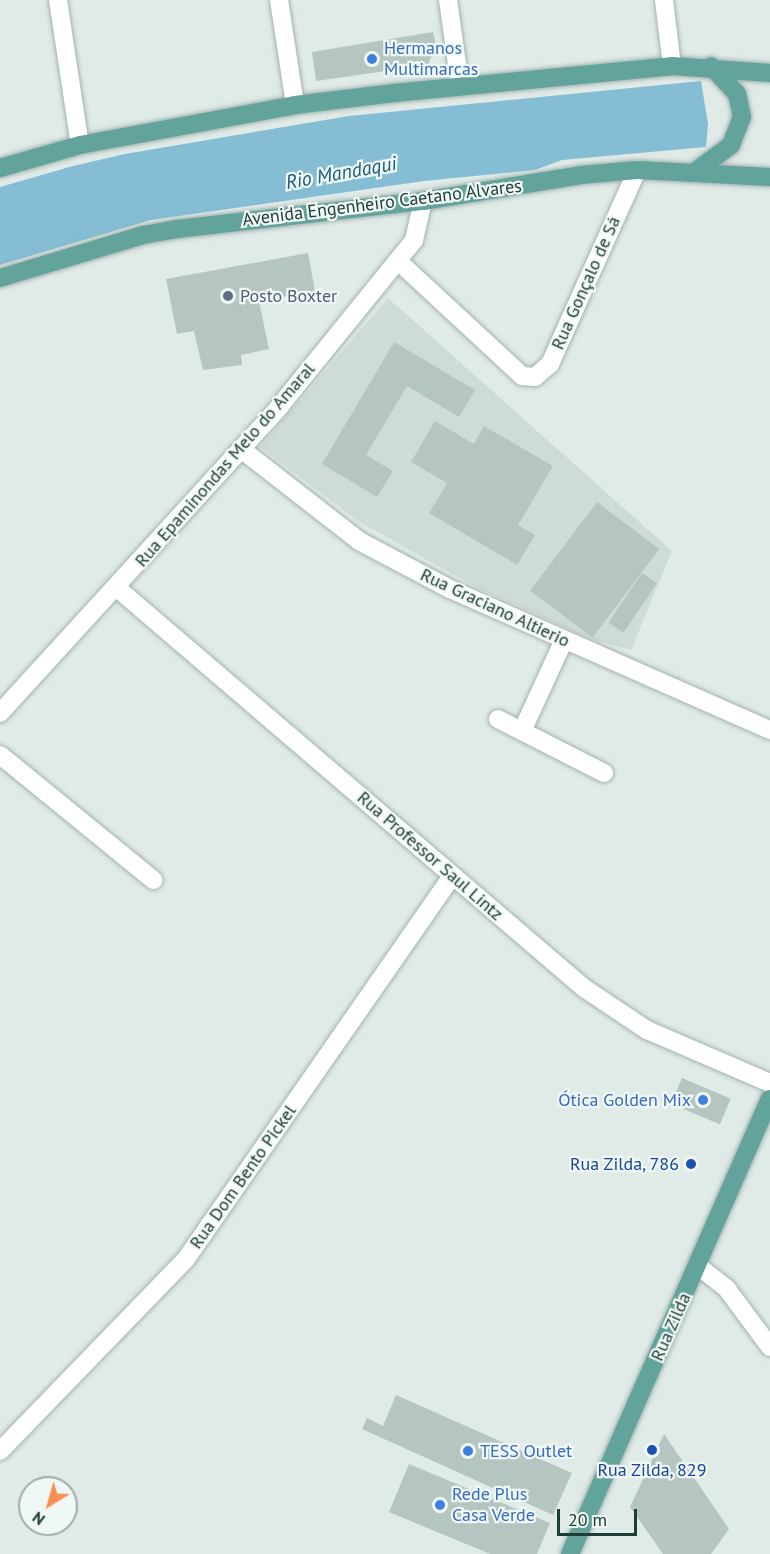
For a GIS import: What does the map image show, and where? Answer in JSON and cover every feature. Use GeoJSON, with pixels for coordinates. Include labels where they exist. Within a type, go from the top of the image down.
{"type":"FeatureCollection","features":[{"type":"Feature","properties":{"kind":"main road"},"geometry":{"type":"LineString","coordinates":[[0,168],[80,145],[295,105],[460,85],[672,66],[711,66],[770,73]]}},
{"type":"Feature","properties":{"kind":"main road"},"geometry":{"type":"LineString","coordinates":[[696,171],[731,145],[742,117],[737,94],[711,66]]}},
{"type":"Feature","properties":{"kind":"main road","name":"Avenida Engenheiro Caetano Alvares"},"geometry":{"type":"LineString","coordinates":[[0,278],[143,235],[177,229],[423,201],[581,175],[637,170],[696,171],[770,177]]}},
{"type":"Feature","properties":{"kind":"main road","name":"Rua Zilda"},"geometry":{"type":"LineString","coordinates":[[570,1554],[770,1099]]}},
{"type":"Feature","properties":{"kind":"street"},"geometry":{"type":"LineString","coordinates":[[58,0],[80,145]]}},
{"type":"Feature","properties":{"kind":"street"},"geometry":{"type":"LineString","coordinates":[[279,0],[295,105]]}},
{"type":"Feature","properties":{"kind":"street"},"geometry":{"type":"LineString","coordinates":[[448,0],[460,85]]}},
{"type":"Feature","properties":{"kind":"street"},"geometry":{"type":"LineString","coordinates":[[664,0],[672,66]]}},
{"type":"Feature","properties":{"kind":"street","name":"Rua Gonçalo de Sá"},"geometry":{"type":"LineString","coordinates":[[398,261],[522,376],[535,377],[550,364],[637,170]]}},
{"type":"Feature","properties":{"kind":"street","name":"Rua Epaminondas Melo do Amaral"},"geometry":{"type":"LineString","coordinates":[[0,713],[117,588],[241,449],[398,261],[414,240],[423,201]]}},
{"type":"Feature","properties":{"kind":"street","name":"Rua Graciano Altierio"},"geometry":{"type":"LineString","coordinates":[[241,449],[359,541],[450,589],[770,730]]}},
{"type":"Feature","properties":{"kind":"street","name":"Rua Professor Saul Lintz"},"geometry":{"type":"LineString","coordinates":[[117,588],[452,876],[616,1012],[647,1030],[770,1083]]}},
{"type":"Feature","properties":{"kind":"street"},"geometry":{"type":"LineString","coordinates":[[524,729],[564,640]]}},
{"type":"Feature","properties":{"kind":"street"},"geometry":{"type":"LineString","coordinates":[[498,719],[524,729],[604,773]]}},
{"type":"Feature","properties":{"kind":"street"},"geometry":{"type":"LineString","coordinates":[[0,755],[153,880]]}},
{"type":"Feature","properties":{"kind":"street","name":"Rua Dom Bento Pickel"},"geometry":{"type":"LineString","coordinates":[[0,1452],[186,1259],[452,876]]}},
{"type":"Feature","properties":{"kind":"street"},"geometry":{"type":"LineString","coordinates":[[698,1266],[727,1289],[770,1347]]}},
{"type":"Feature","properties":{"kind":"shaded area"},"geometry":{"type":"Polygon","coordinates":[[[388,298],[672,551],[631,650],[593,640],[476,587],[361,523],[260,447],[388,298]]]}},
{"type":"Feature","properties":{"kind":"water","name":"Rio Mandaqui"},"geometry":{"type":"Polygon","coordinates":[[[701,81],[708,124],[706,147],[562,160],[535,170],[424,181],[151,220],[0,265],[0,187],[73,166],[125,154],[349,116],[701,81]]]}},
{"type":"Feature","properties":{"kind":"building","name":"Hermanos Multimarcas"},"geometry":{"type":"Polygon","coordinates":[[[433,32],[436,45],[428,65],[316,81],[312,52],[433,32]]]}},
{"type":"Feature","properties":{"kind":"building","name":"Posto Boxter"},"geometry":{"type":"Polygon","coordinates":[[[308,253],[315,291],[259,301],[269,349],[241,355],[242,365],[203,370],[194,331],[177,334],[166,279],[308,253]]]}},
{"type":"Feature","properties":{"kind":"building"},"geometry":{"type":"Polygon","coordinates":[[[394,342],[475,390],[459,417],[407,386],[366,455],[393,471],[377,497],[322,464],[394,342]]]}},
{"type":"Feature","properties":{"kind":"building"},"geometry":{"type":"Polygon","coordinates":[[[435,421],[474,444],[484,426],[553,466],[518,525],[535,535],[517,565],[429,513],[447,483],[411,462],[435,421]]]}},
{"type":"Feature","properties":{"kind":"building"},"geometry":{"type":"Polygon","coordinates":[[[597,502],[659,549],[592,638],[530,591],[597,502]]]}},
{"type":"Feature","properties":{"kind":"building"},"geometry":{"type":"Polygon","coordinates":[[[642,573],[657,583],[623,633],[608,623],[642,573]]]}},
{"type":"Feature","properties":{"kind":"building","name":"Ótica Golden Mix"},"geometry":{"type":"Polygon","coordinates":[[[682,1078],[731,1099],[720,1124],[671,1104],[682,1078]]]}},
{"type":"Feature","properties":{"kind":"building","name":"TESS Outlet"},"geometry":{"type":"Polygon","coordinates":[[[396,1395],[572,1473],[553,1515],[362,1429],[367,1418],[383,1426],[396,1395]]]}},
{"type":"Feature","properties":{"kind":"building"},"geometry":{"type":"Polygon","coordinates":[[[664,1434],[729,1529],[711,1554],[663,1554],[630,1507],[664,1434]]]}},
{"type":"Feature","properties":{"kind":"building"},"geometry":{"type":"Polygon","coordinates":[[[409,1464],[550,1523],[537,1554],[490,1554],[389,1512],[409,1464]]]}},
{"type":"Feature","properties":{"kind":"place","name":"Hermanos Multimarcas"},"geometry":{"type":"Point","coordinates":[372,59]}},
{"type":"Feature","properties":{"kind":"place","name":"Posto Boxter"},"geometry":{"type":"Point","coordinates":[228,296]}},
{"type":"Feature","properties":{"kind":"place","name":"Ótica Golden Mix"},"geometry":{"type":"Point","coordinates":[703,1100]}},
{"type":"Feature","properties":{"kind":"place","name":"Rua Zilda, 786"},"geometry":{"type":"Point","coordinates":[691,1164]}},
{"type":"Feature","properties":{"kind":"place","name":"Rua Zilda, 829"},"geometry":{"type":"Point","coordinates":[652,1450]}},
{"type":"Feature","properties":{"kind":"place","name":"TESS Outlet"},"geometry":{"type":"Point","coordinates":[468,1451]}},
{"type":"Feature","properties":{"kind":"place","name":"Rede Plus Casa Verde"},"geometry":{"type":"Point","coordinates":[440,1505]}}]}
